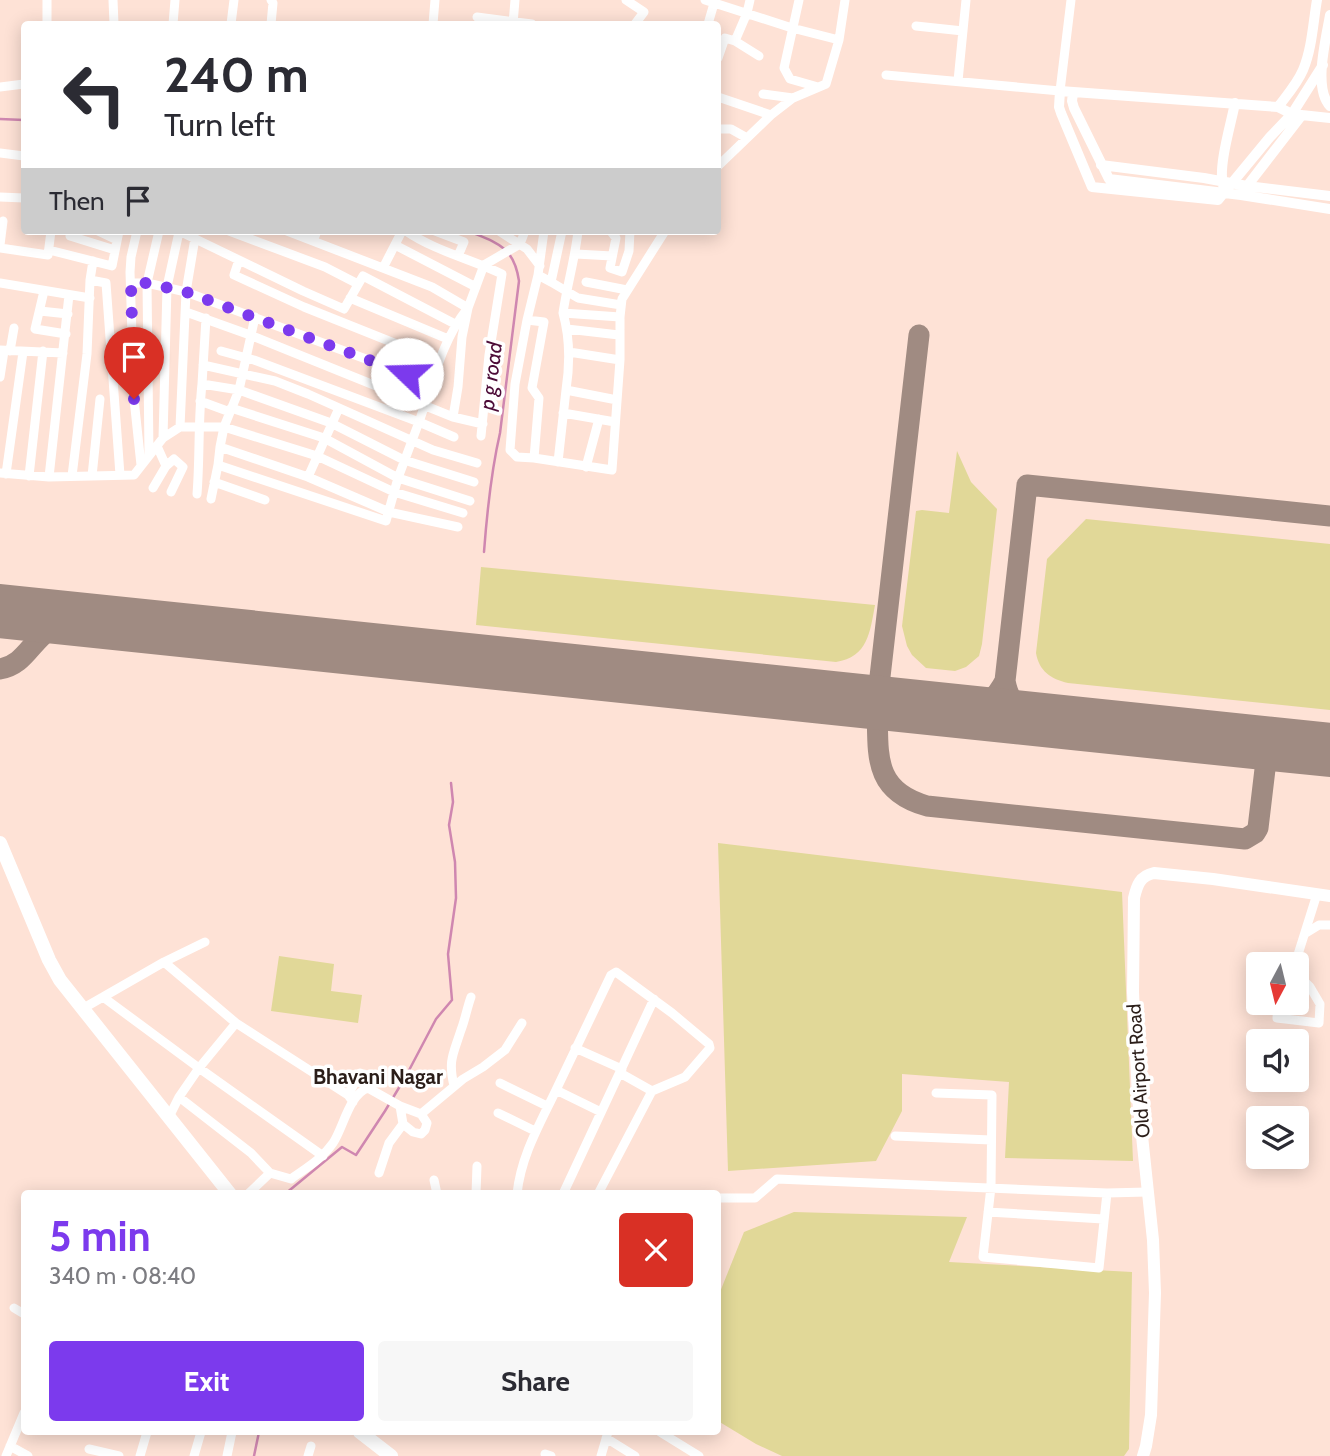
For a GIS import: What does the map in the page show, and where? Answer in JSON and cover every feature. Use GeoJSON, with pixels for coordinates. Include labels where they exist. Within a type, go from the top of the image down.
{"type":"FeatureCollection","features":[{"type":"Feature","properties":{"kind":"highway"},"geometry":{"type":"LineString","coordinates":[[0,843],[60,980],[227,1190]]}},
{"type":"Feature","properties":{"kind":"highway"},"geometry":{"type":"LineString","coordinates":[[0,866],[52,985],[216,1190]]}},
{"type":"Feature","properties":{"kind":"highway"},"geometry":{"type":"LineString","coordinates":[[364,1435],[386,1454]]}},
{"type":"Feature","properties":{"kind":"highway"},"geometry":{"type":"LineString","coordinates":[[377,1435],[403,1456]]}},
{"type":"Feature","properties":{"kind":"main road","name":"Old Airport Road"},"geometry":{"type":"LineString","coordinates":[[1143,1456],[1151,1415],[1155,1293],[1153,1240],[1138,1098],[1133,992],[1134,898],[1141,878],[1154,873],[1323,895]]}},
{"type":"Feature","properties":{"kind":"street"},"geometry":{"type":"LineString","coordinates":[[47,0],[47,21]]}},
{"type":"Feature","properties":{"kind":"street"},"geometry":{"type":"LineString","coordinates":[[113,0],[114,21]]}},
{"type":"Feature","properties":{"kind":"street"},"geometry":{"type":"LineString","coordinates":[[173,21],[175,0]]}},
{"type":"Feature","properties":{"kind":"street"},"geometry":{"type":"LineString","coordinates":[[230,21],[234,0]]}},
{"type":"Feature","properties":{"kind":"street"},"geometry":{"type":"LineString","coordinates":[[271,0],[271,21]]}},
{"type":"Feature","properties":{"kind":"street"},"geometry":{"type":"LineString","coordinates":[[433,21],[435,0]]}},
{"type":"Feature","properties":{"kind":"street"},"geometry":{"type":"LineString","coordinates":[[513,21],[515,0]]}},
{"type":"Feature","properties":{"kind":"street"},"geometry":{"type":"LineString","coordinates":[[626,0],[644,12],[637,21]]}},
{"type":"Feature","properties":{"kind":"street"},"geometry":{"type":"LineString","coordinates":[[735,41],[750,0]]}},
{"type":"Feature","properties":{"kind":"street"},"geometry":{"type":"LineString","coordinates":[[799,0],[784,68],[790,79],[818,87]]}},
{"type":"Feature","properties":{"kind":"street"},"geometry":{"type":"LineString","coordinates":[[721,163],[771,115],[793,98],[826,83],[839,40],[845,0]]}},
{"type":"Feature","properties":{"kind":"street"},"geometry":{"type":"LineString","coordinates":[[958,81],[966,0]]}},
{"type":"Feature","properties":{"kind":"street"},"geometry":{"type":"LineString","coordinates":[[1071,0],[1059,107],[1091,185],[1096,188],[1218,200],[1270,137],[1297,115]]}},
{"type":"Feature","properties":{"kind":"street"},"geometry":{"type":"LineString","coordinates":[[1278,107],[1302,72],[1310,47],[1317,0]]}},
{"type":"Feature","properties":{"kind":"street"},"geometry":{"type":"LineString","coordinates":[[708,21],[711,1],[792,28],[839,40]]}},
{"type":"Feature","properties":{"kind":"street"},"geometry":{"type":"LineString","coordinates":[[1330,15],[1322,90],[1324,100],[1330,106]]}},
{"type":"Feature","properties":{"kind":"street"},"geometry":{"type":"LineString","coordinates":[[477,17],[501,21]]}},
{"type":"Feature","properties":{"kind":"street"},"geometry":{"type":"LineString","coordinates":[[916,26],[963,32]]}},
{"type":"Feature","properties":{"kind":"street"},"geometry":{"type":"LineString","coordinates":[[721,49],[725,38],[759,56]]}},
{"type":"Feature","properties":{"kind":"street"},"geometry":{"type":"LineString","coordinates":[[1310,47],[1325,50]]}},
{"type":"Feature","properties":{"kind":"street"},"geometry":{"type":"LineString","coordinates":[[1235,103],[1221,181],[1236,192],[1243,191],[1247,186],[1297,115],[1323,65]]}},
{"type":"Feature","properties":{"kind":"street"},"geometry":{"type":"LineString","coordinates":[[886,75],[1073,93],[1278,107],[1297,115],[1330,118]]}},
{"type":"Feature","properties":{"kind":"street"},"geometry":{"type":"LineString","coordinates":[[0,87],[21,84]]}},
{"type":"Feature","properties":{"kind":"street"},"geometry":{"type":"LineString","coordinates":[[1073,93],[1074,108],[1109,179],[1330,209]]}},
{"type":"Feature","properties":{"kind":"street"},"geometry":{"type":"LineString","coordinates":[[763,94],[793,98]]}},
{"type":"Feature","properties":{"kind":"street"},"geometry":{"type":"LineString","coordinates":[[721,98],[771,115]]}},
{"type":"Feature","properties":{"kind":"street"},"geometry":{"type":"LineString","coordinates":[[721,129],[731,129],[747,138]]}},
{"type":"Feature","properties":{"kind":"street"},"geometry":{"type":"LineString","coordinates":[[0,153],[21,156]]}},
{"type":"Feature","properties":{"kind":"street"},"geometry":{"type":"LineString","coordinates":[[1101,165],[1221,181]]}},
{"type":"Feature","properties":{"kind":"street"},"geometry":{"type":"LineString","coordinates":[[1247,186],[1330,196]]}},
{"type":"Feature","properties":{"kind":"street"},"geometry":{"type":"LineString","coordinates":[[0,197],[21,196]]}},
{"type":"Feature","properties":{"kind":"street"},"geometry":{"type":"LineString","coordinates":[[3,221],[0,246],[48,255],[51,235]]}},
{"type":"Feature","properties":{"kind":"street"},"geometry":{"type":"LineString","coordinates":[[118,235],[106,283],[120,475]]}},
{"type":"Feature","properties":{"kind":"street"},"geometry":{"type":"LineString","coordinates":[[136,235],[131,257],[131,284],[134,399],[141,465]]}},
{"type":"Feature","properties":{"kind":"street"},"geometry":{"type":"LineString","coordinates":[[149,455],[147,283],[158,235]]}},
{"type":"Feature","properties":{"kind":"street"},"geometry":{"type":"LineString","coordinates":[[163,438],[167,287],[178,235]]}},
{"type":"Feature","properties":{"kind":"street"},"geometry":{"type":"LineString","coordinates":[[188,235],[303,292],[344,309],[363,275],[455,324]]}},
{"type":"Feature","properties":{"kind":"street"},"geometry":{"type":"LineString","coordinates":[[240,235],[325,267],[358,284]]}},
{"type":"Feature","properties":{"kind":"street"},"geometry":{"type":"LineString","coordinates":[[383,268],[402,235]]}},
{"type":"Feature","properties":{"kind":"street"},"geometry":{"type":"LineString","coordinates":[[418,235],[458,256],[502,274],[489,355],[481,436]]}},
{"type":"Feature","properties":{"kind":"street"},"geometry":{"type":"LineString","coordinates":[[446,235],[464,242],[458,256]]}},
{"type":"Feature","properties":{"kind":"street"},"geometry":{"type":"LineString","coordinates":[[506,235],[516,246],[527,249],[539,270],[566,292],[578,298],[621,304]]}},
{"type":"Feature","properties":{"kind":"street"},"geometry":{"type":"LineString","coordinates":[[453,417],[462,337],[468,308],[484,265],[516,246],[523,235]]}},
{"type":"Feature","properties":{"kind":"street"},"geometry":{"type":"LineString","coordinates":[[543,235],[539,270],[514,384],[510,450],[517,457],[612,470],[621,304],[662,235]]}},
{"type":"Feature","properties":{"kind":"street"},"geometry":{"type":"LineString","coordinates":[[551,282],[561,235]]}},
{"type":"Feature","properties":{"kind":"street"},"geometry":{"type":"LineString","coordinates":[[558,462],[569,374],[567,329],[563,313],[578,235]]}},
{"type":"Feature","properties":{"kind":"street"},"geometry":{"type":"LineString","coordinates":[[614,235],[617,237],[610,268],[622,272],[629,251],[630,235]]}},
{"type":"Feature","properties":{"kind":"street"},"geometry":{"type":"LineString","coordinates":[[70,236],[115,250]]}},
{"type":"Feature","properties":{"kind":"street"},"geometry":{"type":"LineString","coordinates":[[315,236],[383,268],[432,287],[468,308]]}},
{"type":"Feature","properties":{"kind":"street"},"geometry":{"type":"LineString","coordinates":[[180,427],[186,292],[195,238]]}},
{"type":"Feature","properties":{"kind":"street"},"geometry":{"type":"LineString","coordinates":[[395,246],[476,287]]}},
{"type":"Feature","properties":{"kind":"street"},"geometry":{"type":"LineString","coordinates":[[49,250],[112,266]]}},
{"type":"Feature","properties":{"kind":"street"},"geometry":{"type":"LineString","coordinates":[[576,254],[612,256]]}},
{"type":"Feature","properties":{"kind":"street"},"geometry":{"type":"LineString","coordinates":[[239,260],[234,275],[304,307],[439,361]]}},
{"type":"Feature","properties":{"kind":"street"},"geometry":{"type":"LineString","coordinates":[[72,476],[87,354],[93,261]]}},
{"type":"Feature","properties":{"kind":"street"},"geometry":{"type":"LineString","coordinates":[[90,280],[106,283]]}},
{"type":"Feature","properties":{"kind":"street"},"geometry":{"type":"LineString","coordinates":[[586,282],[627,290]]}},
{"type":"Feature","properties":{"kind":"street"},"geometry":{"type":"LineString","coordinates":[[0,283],[90,298]]}},
{"type":"Feature","properties":{"kind":"street"},"geometry":{"type":"LineString","coordinates":[[131,284],[147,283],[186,292],[433,384]]}},
{"type":"Feature","properties":{"kind":"street"},"geometry":{"type":"LineString","coordinates":[[44,291],[35,329],[66,334]]}},
{"type":"Feature","properties":{"kind":"street"},"geometry":{"type":"LineString","coordinates":[[49,477],[69,295]]}},
{"type":"Feature","properties":{"kind":"street"},"geometry":{"type":"LineString","coordinates":[[350,298],[448,339]]}},
{"type":"Feature","properties":{"kind":"street"},"geometry":{"type":"LineString","coordinates":[[218,465],[386,521],[398,478],[439,361],[455,324],[468,308]]}},
{"type":"Feature","properties":{"kind":"street"},"geometry":{"type":"LineString","coordinates":[[40,311],[68,314]]}},
{"type":"Feature","properties":{"kind":"street"},"geometry":{"type":"LineString","coordinates":[[186,312],[453,417],[482,424]]}},
{"type":"Feature","properties":{"kind":"street"},"geometry":{"type":"LineString","coordinates":[[563,313],[620,317]]}},
{"type":"Feature","properties":{"kind":"street"},"geometry":{"type":"LineString","coordinates":[[211,499],[224,427],[239,390],[255,317]]}},
{"type":"Feature","properties":{"kind":"street"},"geometry":{"type":"LineString","coordinates":[[198,494],[200,401],[206,318]]}},
{"type":"Feature","properties":{"kind":"street"},"geometry":{"type":"LineString","coordinates":[[527,320],[544,322],[532,388],[539,398],[534,458]]}},
{"type":"Feature","properties":{"kind":"street"},"geometry":{"type":"LineString","coordinates":[[0,377],[4,351],[14,328]]}},
{"type":"Feature","properties":{"kind":"street"},"geometry":{"type":"LineString","coordinates":[[567,329],[619,335]]}},
{"type":"Feature","properties":{"kind":"street"},"geometry":{"type":"LineString","coordinates":[[4,351],[64,353]]}},
{"type":"Feature","properties":{"kind":"street"},"geometry":{"type":"LineString","coordinates":[[29,475],[43,351]]}},
{"type":"Feature","properties":{"kind":"street"},"geometry":{"type":"LineString","coordinates":[[222,351],[454,437]]}},
{"type":"Feature","properties":{"kind":"street"},"geometry":{"type":"LineString","coordinates":[[23,352],[3,474],[49,477],[134,475],[163,438],[180,427],[224,427],[317,456],[394,492],[463,513]]}},
{"type":"Feature","properties":{"kind":"street"},"geometry":{"type":"LineString","coordinates":[[569,352],[620,360]]}},
{"type":"Feature","properties":{"kind":"street"},"geometry":{"type":"LineString","coordinates":[[203,365],[275,381],[412,442],[477,463]]}},
{"type":"Feature","properties":{"kind":"street"},"geometry":{"type":"LineString","coordinates":[[202,383],[239,390],[331,423],[404,460],[474,482]]}},
{"type":"Feature","properties":{"kind":"street"},"geometry":{"type":"LineString","coordinates":[[566,390],[617,400]]}},
{"type":"Feature","properties":{"kind":"street"},"geometry":{"type":"LineString","coordinates":[[92,476],[100,399]]}},
{"type":"Feature","properties":{"kind":"street"},"geometry":{"type":"LineString","coordinates":[[200,401],[230,412]]}},
{"type":"Feature","properties":{"kind":"street"},"geometry":{"type":"LineString","coordinates":[[230,412],[231,408],[324,438],[398,478],[470,501]]}},
{"type":"Feature","properties":{"kind":"street"},"geometry":{"type":"LineString","coordinates":[[309,477],[339,408]]}},
{"type":"Feature","properties":{"kind":"street"},"geometry":{"type":"LineString","coordinates":[[563,413],[615,422]]}},
{"type":"Feature","properties":{"kind":"street"},"geometry":{"type":"LineString","coordinates":[[586,467],[599,419]]}},
{"type":"Feature","properties":{"kind":"street"},"geometry":{"type":"LineString","coordinates":[[157,446],[166,466]]}},
{"type":"Feature","properties":{"kind":"street"},"geometry":{"type":"LineString","coordinates":[[220,447],[309,477],[389,512],[458,527]]}},
{"type":"Feature","properties":{"kind":"street"},"geometry":{"type":"LineString","coordinates":[[153,488],[174,458],[183,467],[171,492]]}},
{"type":"Feature","properties":{"kind":"street"},"geometry":{"type":"LineString","coordinates":[[214,482],[265,500]]}},
{"type":"Feature","properties":{"kind":"street"},"geometry":{"type":"LineString","coordinates":[[1299,952],[1323,895]]}},
{"type":"Feature","properties":{"kind":"street"},"geometry":{"type":"LineString","coordinates":[[1306,933],[1319,925],[1330,925]]}},
{"type":"Feature","properties":{"kind":"street"},"geometry":{"type":"LineString","coordinates":[[82,1009],[205,942]]}},
{"type":"Feature","properties":{"kind":"street"},"geometry":{"type":"LineString","coordinates":[[164,962],[236,1023],[350,1099]]}},
{"type":"Feature","properties":{"kind":"street"},"geometry":{"type":"LineString","coordinates":[[517,1190],[519,1177],[535,1131],[611,975],[616,972],[709,1044],[710,1048],[685,1077],[652,1091],[600,1190]]}},
{"type":"Feature","properties":{"kind":"street"},"geometry":{"type":"LineString","coordinates":[[1277,1015],[1277,1018],[1319,1023],[1320,1004],[1309,986]]}},
{"type":"Feature","properties":{"kind":"street"},"geometry":{"type":"LineString","coordinates":[[103,997],[323,1156]]}},
{"type":"Feature","properties":{"kind":"street"},"geometry":{"type":"LineString","coordinates":[[454,1086],[451,1071],[452,1051],[471,997]]}},
{"type":"Feature","properties":{"kind":"street"},"geometry":{"type":"LineString","coordinates":[[565,1190],[653,999]]}},
{"type":"Feature","properties":{"kind":"street"},"geometry":{"type":"LineString","coordinates":[[169,1117],[199,1068],[236,1023]]}},
{"type":"Feature","properties":{"kind":"street"},"geometry":{"type":"LineString","coordinates":[[421,1114],[454,1086],[505,1050],[522,1023]]}},
{"type":"Feature","properties":{"kind":"street"},"geometry":{"type":"LineString","coordinates":[[575,1048],[621,1071],[652,1091]]}},
{"type":"Feature","properties":{"kind":"street"},"geometry":{"type":"LineString","coordinates":[[179,1097],[251,1153],[270,1172],[290,1179],[323,1156],[335,1141],[360,1073]]}},
{"type":"Feature","properties":{"kind":"street"},"geometry":{"type":"LineString","coordinates":[[500,1083],[547,1106]]}},
{"type":"Feature","properties":{"kind":"street"},"geometry":{"type":"LineString","coordinates":[[350,1099],[368,1088],[375,1091],[400,1106],[421,1114],[427,1123],[421,1134],[413,1132],[403,1124],[400,1106]]}},
{"type":"Feature","properties":{"kind":"street"},"geometry":{"type":"LineString","coordinates":[[556,1090],[601,1112]]}},
{"type":"Feature","properties":{"kind":"street"},"geometry":{"type":"LineString","coordinates":[[936,1093],[992,1095],[991,1187],[984,1257],[1099,1268],[1107,1193]]}},
{"type":"Feature","properties":{"kind":"street"},"geometry":{"type":"LineString","coordinates":[[498,1113],[535,1131]]}},
{"type":"Feature","properties":{"kind":"street"},"geometry":{"type":"LineString","coordinates":[[379,1173],[389,1143],[403,1124]]}},
{"type":"Feature","properties":{"kind":"street"},"geometry":{"type":"LineString","coordinates":[[895,1136],[991,1140]]}},
{"type":"Feature","properties":{"kind":"street"},"geometry":{"type":"LineString","coordinates":[[475,1190],[477,1166]]}},
{"type":"Feature","properties":{"kind":"street"},"geometry":{"type":"LineString","coordinates":[[252,1190],[270,1172]]}},
{"type":"Feature","properties":{"kind":"street"},"geometry":{"type":"LineString","coordinates":[[721,1198],[755,1198],[777,1179],[1107,1193],[1147,1192]]}},
{"type":"Feature","properties":{"kind":"street"},"geometry":{"type":"LineString","coordinates":[[434,1180],[436,1190]]}},
{"type":"Feature","properties":{"kind":"street"},"geometry":{"type":"LineString","coordinates":[[988,1212],[1103,1219]]}},
{"type":"Feature","properties":{"kind":"street"},"geometry":{"type":"LineString","coordinates":[[14,1308],[21,1312]]}},
{"type":"Feature","properties":{"kind":"street"},"geometry":{"type":"LineString","coordinates":[[21,1420],[8,1451],[28,1456]]}},
{"type":"Feature","properties":{"kind":"street"},"geometry":{"type":"LineString","coordinates":[[139,1456],[146,1435]]}},
{"type":"Feature","properties":{"kind":"street"},"geometry":{"type":"LineString","coordinates":[[194,1456],[200,1435]]}},
{"type":"Feature","properties":{"kind":"street"},"geometry":{"type":"LineString","coordinates":[[227,1456],[232,1435]]}},
{"type":"Feature","properties":{"kind":"street"},"geometry":{"type":"LineString","coordinates":[[601,1456],[607,1435],[635,1456]]}},
{"type":"Feature","properties":{"kind":"street"},"geometry":{"type":"LineString","coordinates":[[665,1435],[699,1456]]}},
{"type":"Feature","properties":{"kind":"street"},"geometry":{"type":"LineString","coordinates":[[308,1456],[311,1446]]}},
{"type":"Feature","properties":{"kind":"street"},"geometry":{"type":"LineString","coordinates":[[89,1449],[119,1456]]}},
{"type":"Feature","properties":{"kind":"shaded area"},"geometry":{"type":"Polygon","coordinates":[[[957,451],[971,482],[997,509],[979,656],[966,667],[955,671],[926,668],[912,655],[902,626],[916,511],[949,513],[957,451]]]}},
{"type":"Feature","properties":{"kind":"shaded area"},"geometry":{"type":"Polygon","coordinates":[[[1086,519],[1330,544],[1330,710],[1068,683],[1047,673],[1040,665],[1036,653],[1047,559],[1086,519]]]}},
{"type":"Feature","properties":{"kind":"shaded area"},"geometry":{"type":"Polygon","coordinates":[[[481,567],[875,605],[866,642],[855,655],[836,662],[476,625],[481,567]]]}},
{"type":"Feature","properties":{"kind":"shaded area"},"geometry":{"type":"Polygon","coordinates":[[[718,843],[1122,892],[1133,1161],[1005,1158],[1009,1082],[902,1074],[902,1111],[876,1161],[728,1171],[718,843]]]}},
{"type":"Feature","properties":{"kind":"shaded area"},"geometry":{"type":"Polygon","coordinates":[[[279,956],[334,964],[331,991],[362,995],[358,1023],[271,1011],[279,956]]]}},
{"type":"Feature","properties":{"kind":"shaded area"},"geometry":{"type":"Polygon","coordinates":[[[794,1212],[967,1217],[949,1262],[1132,1272],[1129,1449],[1124,1456],[782,1456],[756,1444],[721,1423],[721,1290],[744,1232],[794,1212]]]}},
{"type":"Feature","properties":{"kind":"waterway","name":"p g road"},"geometry":{"type":"LineString","coordinates":[[0,119],[21,120]]}},
{"type":"Feature","properties":{"kind":"waterway","name":"p g road"},"geometry":{"type":"LineString","coordinates":[[477,235],[503,247],[513,260],[519,281],[484,552]]}},
{"type":"Feature","properties":{"kind":"waterway","name":"p g road"},"geometry":{"type":"LineString","coordinates":[[290,1190],[342,1147],[356,1155],[406,1076],[436,1019],[452,1000],[448,954],[456,898],[455,862],[449,825],[453,802],[451,783]]}},
{"type":"Feature","properties":{"kind":"waterway"},"geometry":{"type":"LineString","coordinates":[[254,1456],[258,1435]]}},
{"type":"Feature","properties":{"kind":"taxiway"},"geometry":{"type":"LineString","coordinates":[[919,335],[877,703],[881,766],[895,790],[927,806],[1245,839],[1258,828],[1268,744]]}},
{"type":"Feature","properties":{"kind":"taxiway"},"geometry":{"type":"LineString","coordinates":[[1038,719],[1015,705],[1005,681],[1027,485],[1330,516]]}},
{"type":"Feature","properties":{"kind":"taxiway"},"geometry":{"type":"LineString","coordinates":[[0,595],[80,618]]}},
{"type":"Feature","properties":{"kind":"taxiway"},"geometry":{"type":"LineString","coordinates":[[0,669],[14,664],[51,629],[74,619]]}},
{"type":"Feature","properties":{"kind":"taxiway"},"geometry":{"type":"LineString","coordinates":[[966,712],[990,701],[1005,681]]}},
{"type":"Feature","properties":{"kind":"runway"},"geometry":{"type":"LineString","coordinates":[[0,611],[1330,750]]}},
{"type":"Feature","properties":{"kind":"district","name":"Bhavani Nagar"},"geometry":{"type":"Point","coordinates":[378,1077]}},
{"type":"Feature","properties":{"kind":"route"},"geometry":{"type":"LineString","coordinates":[[134,399],[131,284],[147,283],[186,292],[407,374]]}}]}
